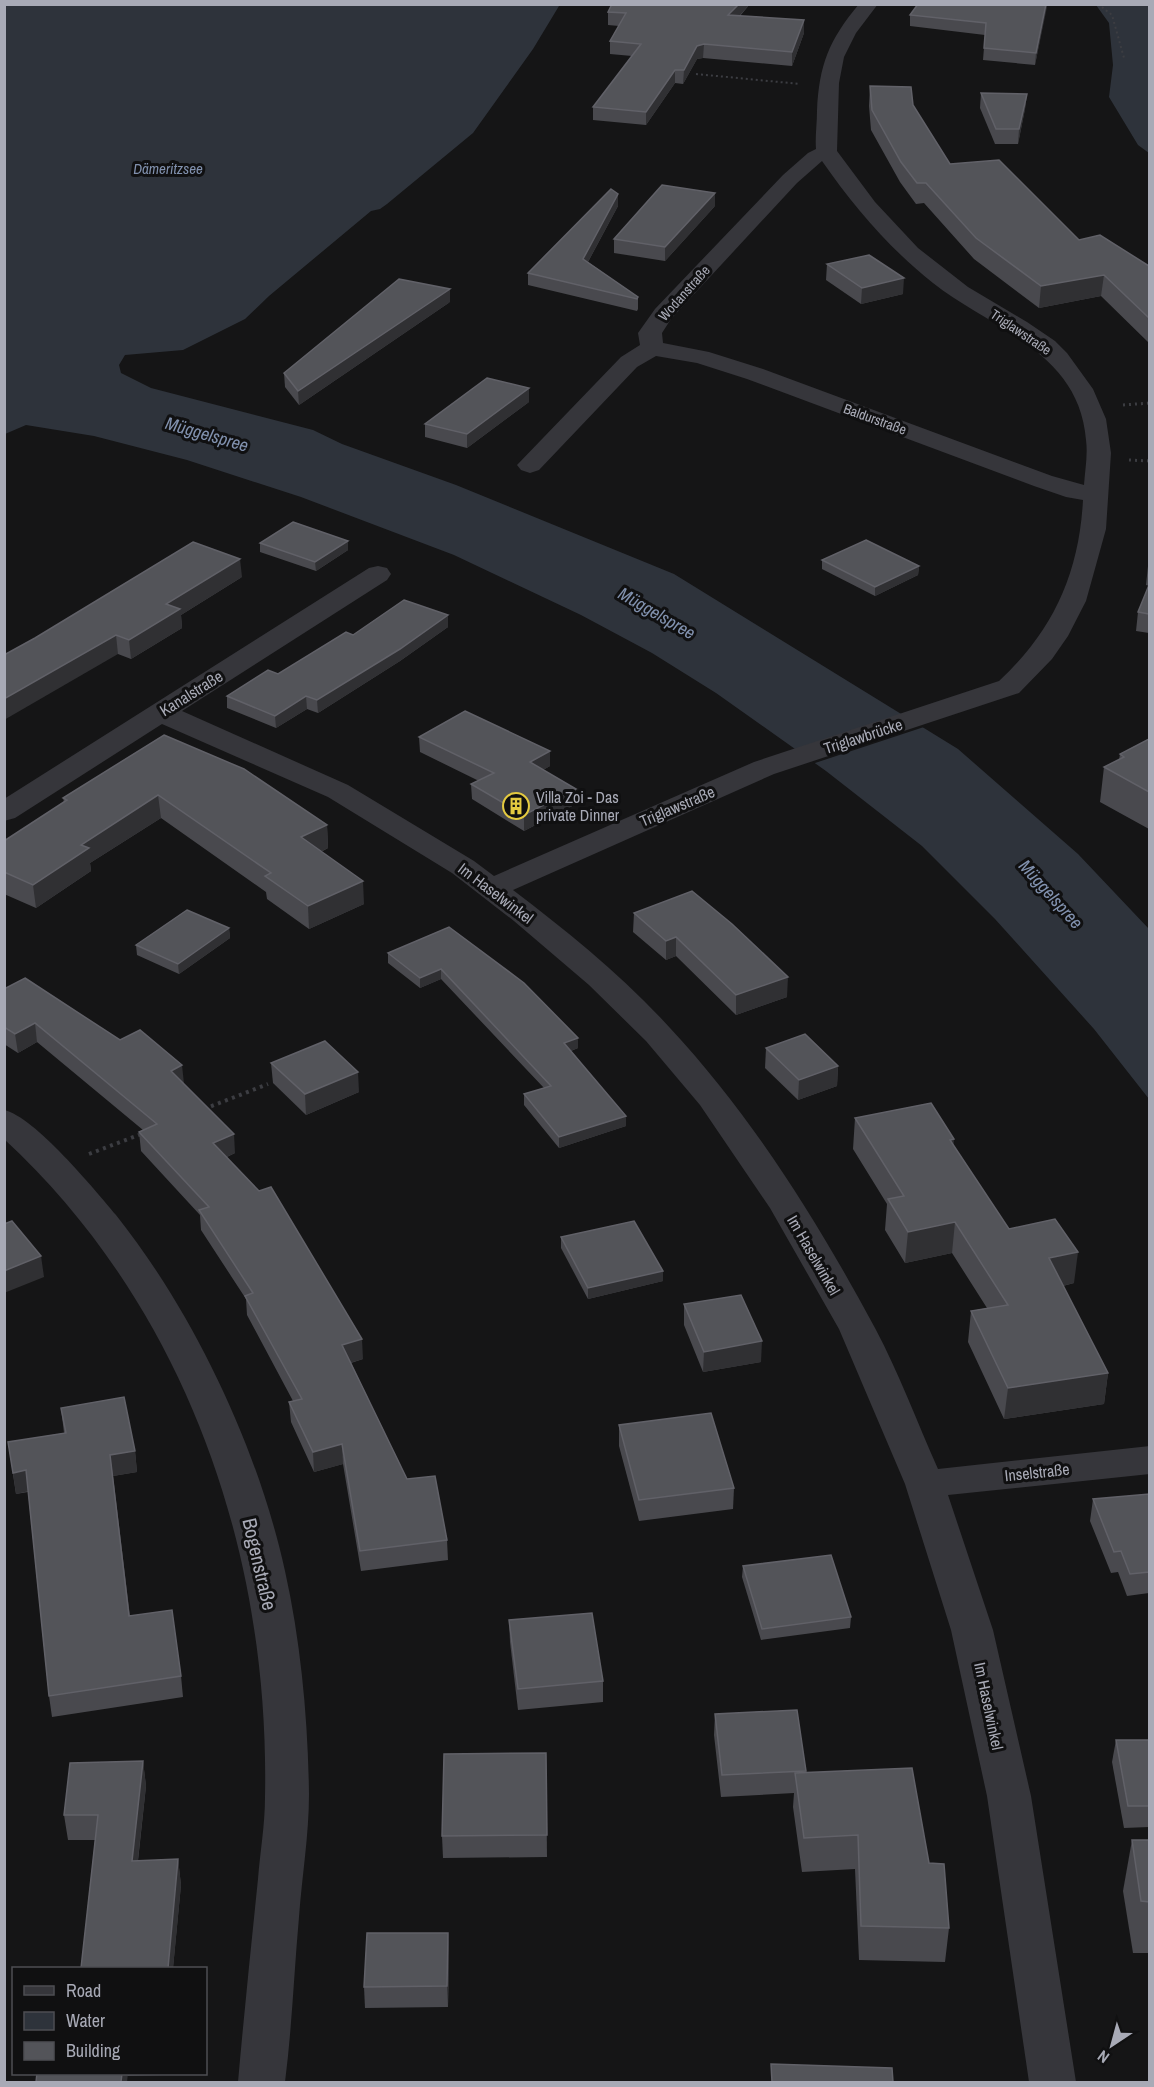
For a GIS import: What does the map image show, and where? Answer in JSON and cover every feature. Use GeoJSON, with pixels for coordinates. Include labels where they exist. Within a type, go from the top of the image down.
{"type":"FeatureCollection","features":[{"type":"Feature","properties":{"kind":"street"},"geometry":{"type":"LineString","coordinates":[[827,152],[828,87],[832,57],[847,30],[869,4]]}},
{"type":"Feature","properties":{"kind":"street","name":"Wodanstraße"},"geometry":{"type":"LineString","coordinates":[[652,348],[650,333],[663,314],[790,179],[815,157],[827,152]]}},
{"type":"Feature","properties":{"kind":"street","name":"Triglawstraße"},"geometry":{"type":"LineString","coordinates":[[827,152],[873,215],[931,271],[1033,336],[1054,352],[1086,396],[1095,427],[1099,448],[1095,520],[1075,599],[1059,630],[1031,668],[1009,687],[961,704]]}},
{"type":"Feature","properties":{"kind":"street"},"geometry":{"type":"LineString","coordinates":[[530,465],[629,362],[652,348]]}},
{"type":"Feature","properties":{"kind":"street","name":"Baldurstraße"},"geometry":{"type":"LineString","coordinates":[[652,348],[701,357],[755,374],[1043,481],[1075,492],[1096,494]]}},
{"type":"Feature","properties":{"kind":"street","name":"Kanalstraße"},"geometry":{"type":"LineString","coordinates":[[4,812],[378,574]]}},
{"type":"Feature","properties":{"kind":"street","name":"Triglawbrücke"},"geometry":{"type":"LineString","coordinates":[[764,768],[961,704]]}},
{"type":"Feature","properties":{"kind":"street","name":"Im Haselwinkel"},"geometry":{"type":"LineString","coordinates":[[160,712],[338,791],[426,843],[493,888],[557,940],[658,1034],[712,1098],[786,1206],[857,1329],[925,1485],[972,1630],[1009,1796],[1053,2082]]}},
{"type":"Feature","properties":{"kind":"street","name":"Triglawstraße"},"geometry":{"type":"LineString","coordinates":[[493,888],[764,768]]}},
{"type":"Feature","properties":{"kind":"street","name":"Bogenstraße"},"geometry":{"type":"LineString","coordinates":[[4,1120],[55,1167],[94,1209],[123,1248],[178,1340],[220,1428],[249,1512],[267,1579],[281,1672],[287,1797],[262,2082]]}},
{"type":"Feature","properties":{"kind":"street","name":"Inselstraße"},"geometry":{"type":"LineString","coordinates":[[925,1485],[1149,1460]]}},
{"type":"Feature","properties":{"kind":"path"},"geometry":{"type":"LineString","coordinates":[[1098,4],[1112,15],[1124,58]]}},
{"type":"Feature","properties":{"kind":"path"},"geometry":{"type":"LineString","coordinates":[[696,74],[828,87]]}},
{"type":"Feature","properties":{"kind":"path"},"geometry":{"type":"LineString","coordinates":[[193,1113],[268,1084]]}},
{"type":"Feature","properties":{"kind":"path"},"geometry":{"type":"LineString","coordinates":[[55,1167],[151,1130]]}},
{"type":"Feature","properties":{"kind":"water"},"geometry":{"type":"Polygon","coordinates":[[[5,5],[565,5],[559,6],[533,49],[473,133],[387,204],[371,211],[269,296],[245,319],[183,350],[125,355],[119,365],[121,373],[151,388],[313,430],[342,444],[456,485],[674,574],[958,749],[1078,854],[1149,929],[1149,1099],[1094,1029],[995,919],[922,846],[826,771],[716,693],[652,653],[581,615],[454,555],[301,497],[187,460],[94,436],[26,425],[5,434],[5,5]]]}},
{"type":"Feature","properties":{"kind":"water"},"geometry":{"type":"Polygon","coordinates":[[[1096,5],[1149,5],[1149,153],[1138,145],[1109,97],[1113,65],[1109,23],[1096,5]]]}},
{"type":"Feature","properties":{"kind":"pier"},"geometry":{"type":"Polygon","coordinates":[[[909,715],[927,726],[812,764],[794,752],[909,715]]]}},
{"type":"Feature","properties":{"kind":"building"},"geometry":{"type":"Polygon","coordinates":[[[612,4],[739,4],[728,15],[804,20],[792,52],[704,44],[697,46],[684,70],[675,70],[646,112],[593,107],[641,44],[610,41],[626,13],[608,12],[612,4]]]}},
{"type":"Feature","properties":{"kind":"building"},"geometry":{"type":"Polygon","coordinates":[[[918,4],[1046,4],[1036,53],[984,48],[986,23],[910,15],[918,4]]]}},
{"type":"Feature","properties":{"kind":"building"},"geometry":{"type":"Polygon","coordinates":[[[870,86],[911,87],[913,105],[950,164],[999,160],[1079,240],[1100,235],[1149,266],[1149,318],[1104,275],[1041,286],[976,238],[926,183],[917,183],[901,162],[872,110],[870,86]]]}},
{"type":"Feature","properties":{"kind":"building"},"geometry":{"type":"Polygon","coordinates":[[[981,93],[1027,94],[1019,129],[996,129],[981,93]]]}},
{"type":"Feature","properties":{"kind":"building"},"geometry":{"type":"Polygon","coordinates":[[[662,185],[715,193],[665,247],[614,239],[662,185]]]}},
{"type":"Feature","properties":{"kind":"building"},"geometry":{"type":"Polygon","coordinates":[[[611,189],[618,194],[583,259],[638,297],[637,299],[528,273],[611,189]]]}},
{"type":"Feature","properties":{"kind":"building"},"geometry":{"type":"Polygon","coordinates":[[[869,255],[904,278],[862,288],[827,264],[869,255]]]}},
{"type":"Feature","properties":{"kind":"building"},"geometry":{"type":"Polygon","coordinates":[[[399,279],[450,289],[298,391],[284,373],[399,279]]]}},
{"type":"Feature","properties":{"kind":"building"},"geometry":{"type":"Polygon","coordinates":[[[487,378],[529,388],[467,434],[425,424],[487,378]]]}},
{"type":"Feature","properties":{"kind":"building"},"geometry":{"type":"Polygon","coordinates":[[[293,522],[348,541],[315,562],[260,543],[293,522]]]}},
{"type":"Feature","properties":{"kind":"building"},"geometry":{"type":"Polygon","coordinates":[[[866,540],[919,566],[875,587],[822,560],[866,540]]]}},
{"type":"Feature","properties":{"kind":"building"},"geometry":{"type":"Polygon","coordinates":[[[193,542],[240,559],[166,604],[180,609],[129,640],[116,635],[4,699],[4,655],[193,542]]]}},
{"type":"Feature","properties":{"kind":"building"},"geometry":{"type":"Polygon","coordinates":[[[1149,585],[1149,614],[1138,612],[1149,585]]]}},
{"type":"Feature","properties":{"kind":"building"},"geometry":{"type":"Polygon","coordinates":[[[404,600],[448,615],[400,649],[317,700],[306,696],[275,716],[227,696],[268,670],[278,674],[346,632],[353,635],[404,600]]]}},
{"type":"Feature","properties":{"kind":"building"},"geometry":{"type":"Polygon","coordinates":[[[465,711],[550,751],[530,762],[576,789],[524,815],[471,784],[494,773],[419,737],[465,711]]]}},
{"type":"Feature","properties":{"kind":"building"},"geometry":{"type":"Polygon","coordinates":[[[164,735],[244,769],[327,825],[301,837],[363,881],[308,906],[265,876],[271,873],[158,795],[81,845],[89,848],[33,885],[4,872],[4,841],[67,800],[63,798],[164,735]]]}},
{"type":"Feature","properties":{"kind":"building"},"geometry":{"type":"Polygon","coordinates":[[[1149,739],[1149,792],[1104,767],[1124,757],[1120,754],[1149,739]]]}},
{"type":"Feature","properties":{"kind":"building"},"geometry":{"type":"Polygon","coordinates":[[[692,891],[732,924],[788,977],[736,995],[676,937],[666,941],[634,913],[692,891]]]}},
{"type":"Feature","properties":{"kind":"building"},"geometry":{"type":"Polygon","coordinates":[[[187,910],[229,928],[178,964],[136,945],[187,910]]]}},
{"type":"Feature","properties":{"kind":"building"},"geometry":{"type":"Polygon","coordinates":[[[449,927],[524,983],[578,1038],[564,1043],[626,1116],[559,1137],[524,1094],[551,1086],[441,969],[420,978],[388,953],[449,927]]]}},
{"type":"Feature","properties":{"kind":"building"},"geometry":{"type":"Polygon","coordinates":[[[25,978],[120,1040],[140,1030],[182,1065],[171,1071],[234,1134],[213,1143],[259,1191],[271,1187],[362,1339],[342,1345],[407,1479],[435,1476],[447,1540],[360,1551],[342,1444],[313,1452],[289,1402],[302,1399],[245,1296],[253,1293],[199,1210],[209,1207],[139,1132],[157,1124],[35,1023],[15,1034],[4,1027],[4,989],[25,978]]]}},
{"type":"Feature","properties":{"kind":"building"},"geometry":{"type":"Polygon","coordinates":[[[805,1034],[838,1066],[799,1080],[766,1048],[805,1034]]]}},
{"type":"Feature","properties":{"kind":"building"},"geometry":{"type":"Polygon","coordinates":[[[325,1041],[358,1072],[305,1094],[271,1063],[325,1041]]]}},
{"type":"Feature","properties":{"kind":"building"},"geometry":{"type":"Polygon","coordinates":[[[931,1103],[954,1139],[950,1140],[1009,1229],[1055,1219],[1078,1252],[1049,1258],[1108,1373],[1008,1388],[971,1311],[1008,1305],[955,1222],[908,1232],[888,1199],[904,1196],[855,1118],[931,1103]]]}},
{"type":"Feature","properties":{"kind":"building"},"geometry":{"type":"Polygon","coordinates":[[[12,1221],[41,1256],[4,1271],[4,1224],[12,1221]]]}},
{"type":"Feature","properties":{"kind":"building"},"geometry":{"type":"Polygon","coordinates":[[[634,1221],[663,1271],[588,1288],[561,1237],[634,1221]]]}},
{"type":"Feature","properties":{"kind":"building"},"geometry":{"type":"Polygon","coordinates":[[[741,1295],[762,1341],[704,1352],[684,1304],[741,1295]]]}},
{"type":"Feature","properties":{"kind":"building"},"geometry":{"type":"Polygon","coordinates":[[[124,1397],[135,1451],[110,1455],[129,1616],[172,1610],[181,1676],[49,1696],[26,1470],[13,1473],[8,1442],[66,1433],[61,1408],[124,1397]]]}},
{"type":"Feature","properties":{"kind":"building"},"geometry":{"type":"Polygon","coordinates":[[[711,1413],[734,1488],[639,1500],[619,1425],[711,1413]]]}},
{"type":"Feature","properties":{"kind":"building"},"geometry":{"type":"Polygon","coordinates":[[[1149,1494],[1149,1572],[1130,1574],[1121,1551],[1114,1552],[1093,1499],[1149,1494]]]}},
{"type":"Feature","properties":{"kind":"building"},"geometry":{"type":"Polygon","coordinates":[[[831,1555],[851,1617],[762,1629],[743,1566],[831,1555]]]}},
{"type":"Feature","properties":{"kind":"building"},"geometry":{"type":"Polygon","coordinates":[[[592,1613],[603,1681],[518,1689],[509,1620],[592,1613]]]}},
{"type":"Feature","properties":{"kind":"building"},"geometry":{"type":"Polygon","coordinates":[[[797,1710],[806,1771],[722,1775],[715,1714],[797,1710]]]}},
{"type":"Feature","properties":{"kind":"building"},"geometry":{"type":"Polygon","coordinates":[[[1116,1740],[1149,1740],[1149,1806],[1128,1806],[1116,1740]]]}},
{"type":"Feature","properties":{"kind":"building"},"geometry":{"type":"Polygon","coordinates":[[[546,1753],[547,1835],[442,1836],[444,1754],[546,1753]]]}},
{"type":"Feature","properties":{"kind":"building"},"geometry":{"type":"Polygon","coordinates":[[[143,1761],[132,1861],[178,1859],[168,1967],[81,1967],[98,1815],[64,1815],[70,1763],[143,1761]]]}},
{"type":"Feature","properties":{"kind":"building"},"geometry":{"type":"Polygon","coordinates":[[[912,1768],[929,1863],[944,1864],[949,1928],[861,1926],[858,1835],[804,1838],[795,1773],[912,1768]]]}},
{"type":"Feature","properties":{"kind":"building"},"geometry":{"type":"Polygon","coordinates":[[[1132,1840],[1149,1840],[1149,1902],[1141,1901],[1132,1840]]]}},
{"type":"Feature","properties":{"kind":"building"},"geometry":{"type":"Polygon","coordinates":[[[367,1933],[448,1933],[447,1986],[364,1987],[367,1933]]]}},
{"type":"Feature","properties":{"kind":"building"},"geometry":{"type":"Polygon","coordinates":[[[771,2064],[892,2068],[893,2082],[772,2082],[771,2064]]]}},
{"type":"Feature","properties":{"kind":"building"},"geometry":{"type":"Polygon","coordinates":[[[37,2075],[122,2075],[121,2082],[36,2082],[37,2075]]]}},
{"type":"Feature","properties":{"kind":"place","name":"Villa Zoi - Das private Dinner"},"geometry":{"type":"Point","coordinates":[516,806]}},
{"type":"Feature","properties":{"kind":"water label","name":"Dämeritzsee"},"geometry":{"type":"Point","coordinates":[168,168]}},
{"type":"Feature","properties":{"kind":"water label","name":"Müggelspree"},"geometry":{"type":"Point","coordinates":[207,434]}},
{"type":"Feature","properties":{"kind":"water label","name":"Müggelspree"},"geometry":{"type":"Point","coordinates":[657,613]}},
{"type":"Feature","properties":{"kind":"water label","name":"Müggelspree"},"geometry":{"type":"Point","coordinates":[1051,894]}}]}
